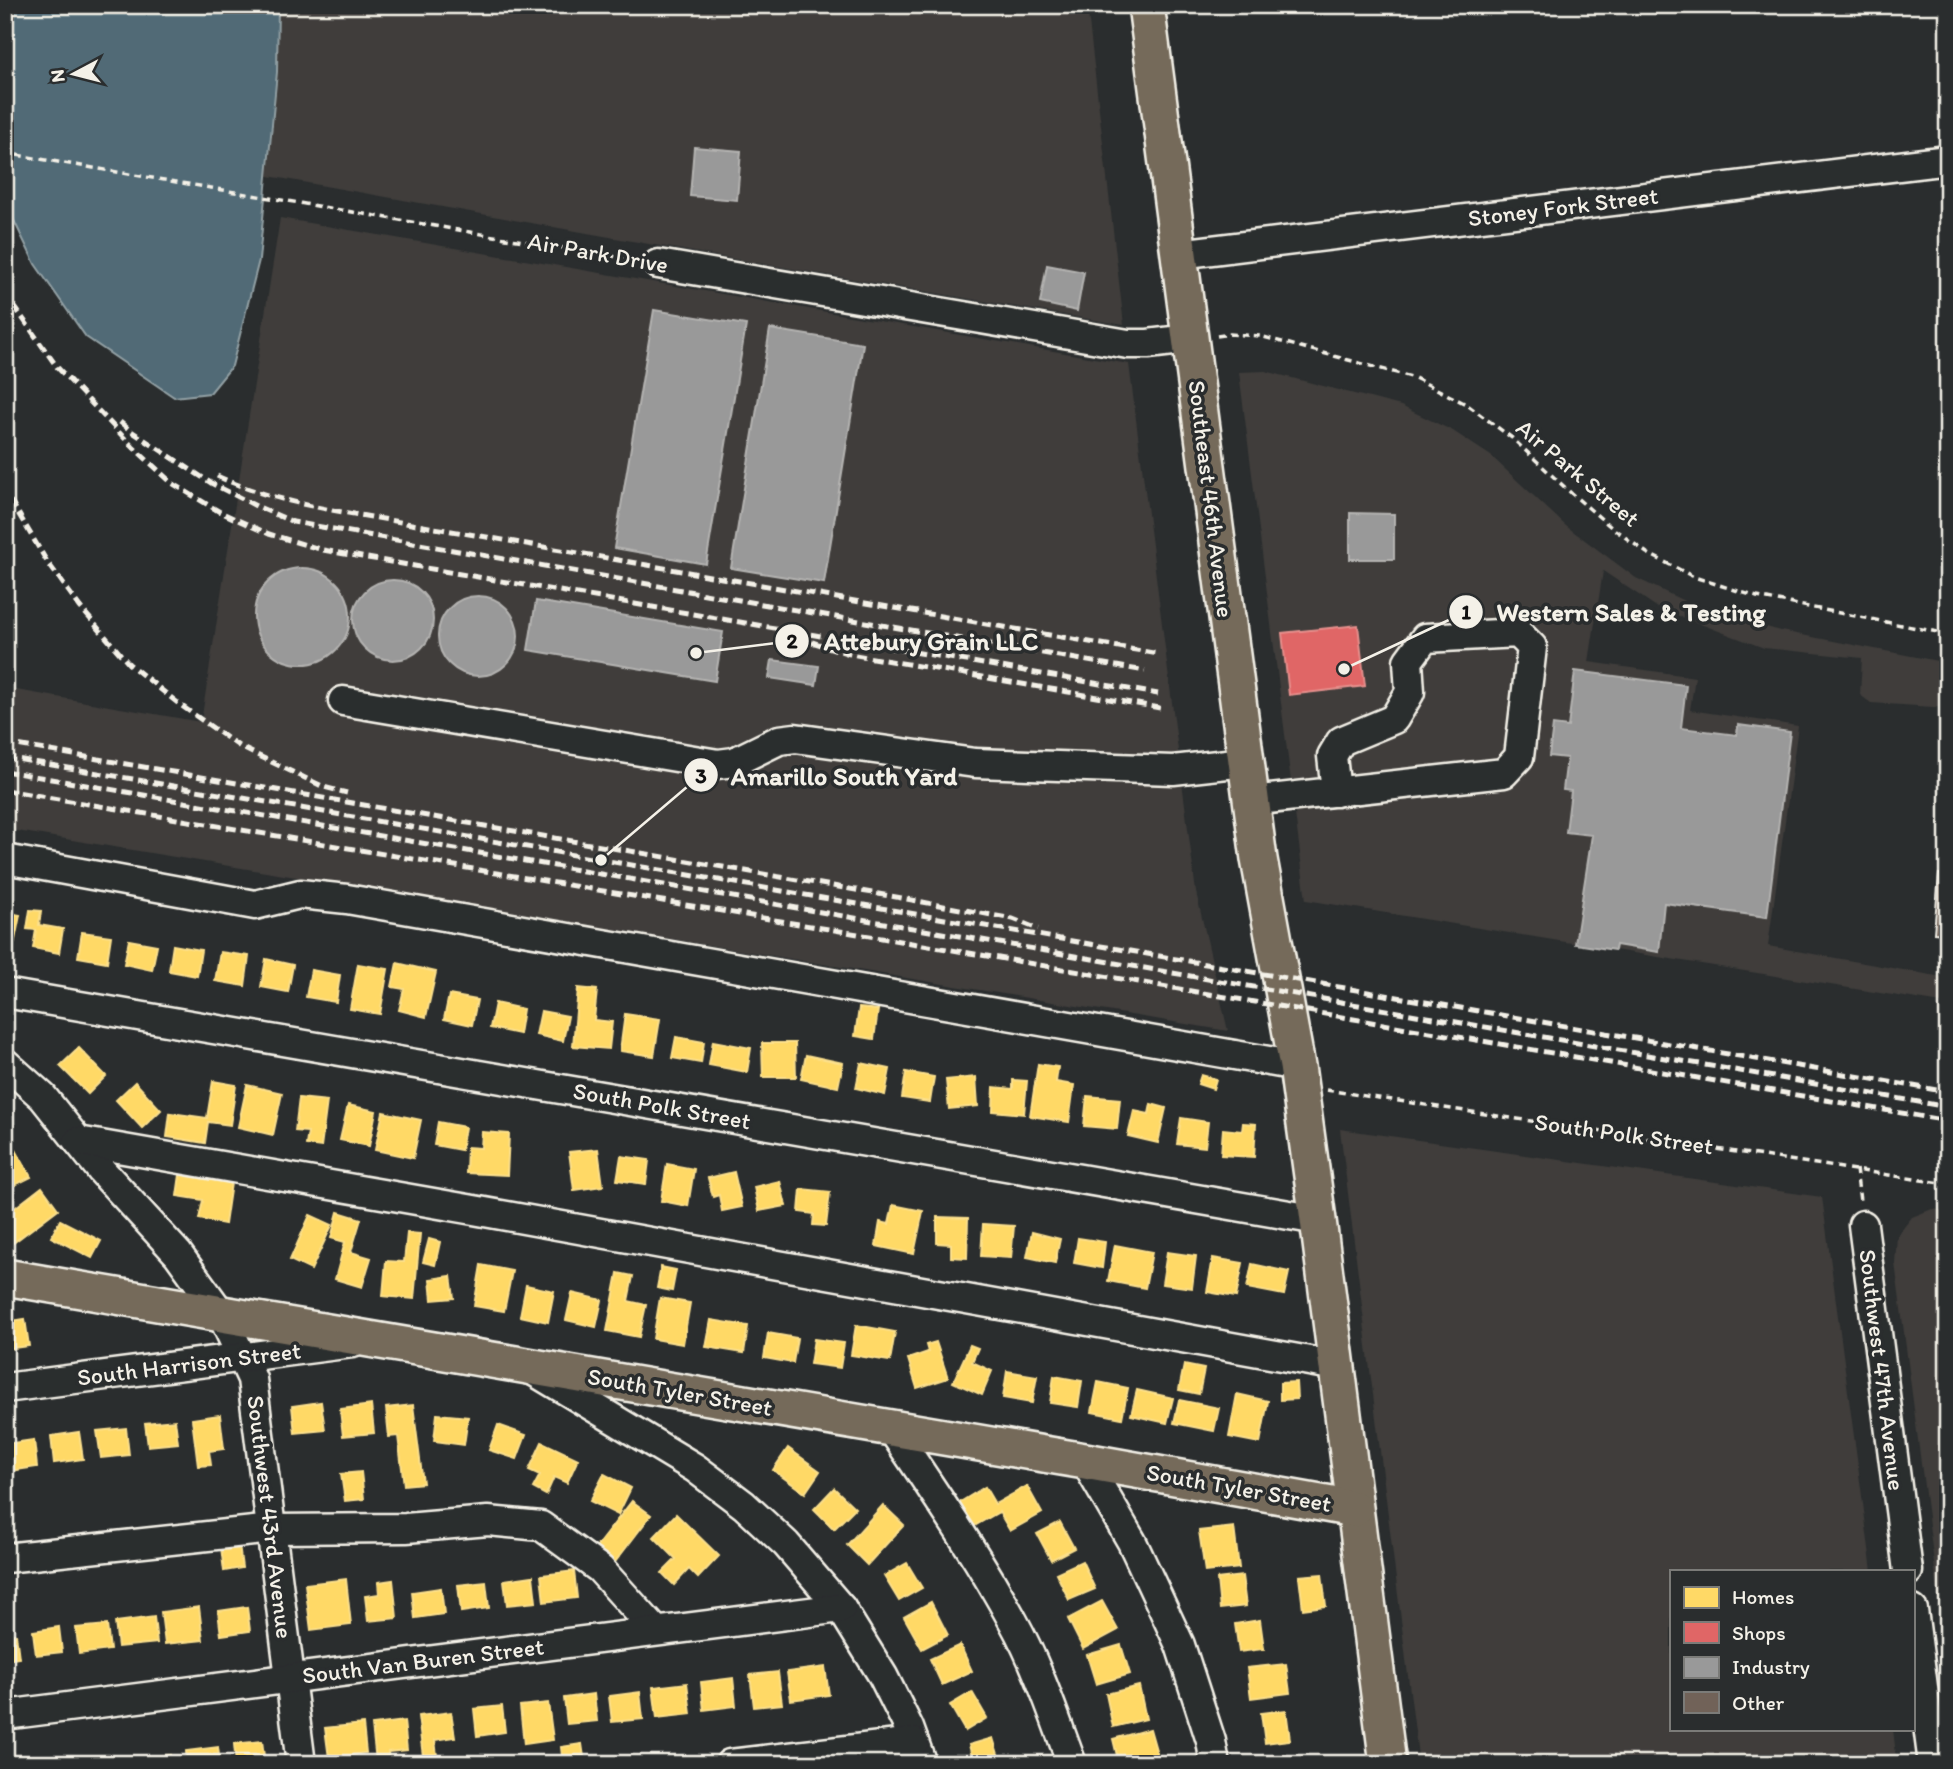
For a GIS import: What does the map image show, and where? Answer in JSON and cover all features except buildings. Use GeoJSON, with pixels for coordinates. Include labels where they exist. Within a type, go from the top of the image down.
{"type":"FeatureCollection","features":[{"type":"Feature","properties":{"kind":"main road","name":"Southeast 46th Avenue"},"geometry":{"type":"LineString","coordinates":[[1146,5],[1245,762],[1259,859],[1298,1076],[1388,1764]]}},
{"type":"Feature","properties":{"kind":"main road","name":"South Tyler Street"},"geometry":{"type":"LineString","coordinates":[[5,1277],[1354,1509]]}},
{"type":"Feature","properties":{"kind":"street","name":"Stoney Fork Street"},"geometry":{"type":"LineString","coordinates":[[1179,254],[1948,160]]}},
{"type":"Feature","properties":{"kind":"street","name":"Air Park Drive"},"geometry":{"type":"LineString","coordinates":[[657,264],[1128,344],[1190,339]]}},
{"type":"Feature","properties":{"kind":"street"},"geometry":{"type":"LineString","coordinates":[[1251,801],[1336,792],[1504,773],[1519,757],[1532,647],[1518,633],[1425,638],[1408,661],[1410,692],[1394,719],[1341,741],[1332,756],[1336,792]]}},
{"type":"Feature","properties":{"kind":"street"},"geometry":{"type":"LineString","coordinates":[[343,701],[718,764],[734,762],[779,740],[795,738],[975,763],[1174,770],[1245,762]]}},
{"type":"Feature","properties":{"kind":"street"},"geometry":{"type":"LineString","coordinates":[[5,859],[255,905],[300,894],[347,899],[1298,1076]]}},
{"type":"Feature","properties":{"kind":"street","name":"South Polk Street"},"geometry":{"type":"LineString","coordinates":[[5,993],[1318,1220]]}},
{"type":"Feature","properties":{"kind":"street","name":"Southwest 43rd Avenue"},"geometry":{"type":"LineString","coordinates":[[5,1063],[43,1097],[101,1170],[178,1254],[222,1315],[252,1379],[301,1764]]}},
{"type":"Feature","properties":{"kind":"street"},"geometry":{"type":"LineString","coordinates":[[78,1141],[1337,1366]]}},
{"type":"Feature","properties":{"kind":"street","name":"Southwest 47th Avenue"},"geometry":{"type":"LineString","coordinates":[[1863,1225],[1908,1570]]}},
{"type":"Feature","properties":{"kind":"street","name":"South Harrison Street"},"geometry":{"type":"LineString","coordinates":[[5,1388],[373,1340]]}},
{"type":"Feature","properties":{"kind":"street"},"geometry":{"type":"LineString","coordinates":[[522,1364],[695,1468],[744,1505],[786,1544],[841,1608],[883,1676],[909,1728],[918,1753],[730,1764]]}},
{"type":"Feature","properties":{"kind":"street"},"geometry":{"type":"LineString","coordinates":[[891,1428],[968,1545],[1014,1623],[1047,1694],[1072,1764]]}},
{"type":"Feature","properties":{"kind":"street"},"geometry":{"type":"LineString","coordinates":[[1085,1461],[1132,1542],[1180,1645],[1211,1741],[1215,1764]]}},
{"type":"Feature","properties":{"kind":"street"},"geometry":{"type":"LineString","coordinates":[[5,1558],[272,1529],[406,1528],[488,1521],[541,1526],[600,1569],[656,1631]]}},
{"type":"Feature","properties":{"kind":"street","name":"South Van Buren Street"},"geometry":{"type":"LineString","coordinates":[[5,1715],[841,1608]]}},
{"type":"Feature","properties":{"kind":"street"},"geometry":{"type":"LineString","coordinates":[[1914,1618],[1933,1764]]}},
{"type":"Feature","properties":{"kind":"path","name":"Air Park Drive"},"geometry":{"type":"LineString","coordinates":[[5,153],[657,264]]}},
{"type":"Feature","properties":{"kind":"path","name":"Air Park Street"},"geometry":{"type":"LineString","coordinates":[[1190,339],[1230,334],[1260,336],[1415,378],[1466,404],[1512,438],[1611,527],[1647,553],[1694,577],[1757,597],[1948,634]]}},
{"type":"Feature","properties":{"kind":"path","name":"South Polk Street"},"geometry":{"type":"LineString","coordinates":[[1298,1076],[1948,1184]]}},
{"type":"Feature","properties":{"kind":"path","name":"Southwest 47th Avenue"},"geometry":{"type":"LineString","coordinates":[[1856,1169],[1863,1225]]}},
{"type":"Feature","properties":{"kind":"shaded area"},"geometry":{"type":"Polygon","coordinates":[[[5,5],[1087,5],[1124,325],[733,259],[5,129],[5,5]]]}},
{"type":"Feature","properties":{"kind":"shaded area"},"geometry":{"type":"Polygon","coordinates":[[[280,218],[1129,364],[1196,892],[1228,1031],[5,829],[5,688],[201,722],[280,218]]]}},
{"type":"Feature","properties":{"kind":"shaded area"},"geometry":{"type":"Polygon","coordinates":[[[1265,371],[1401,406],[1453,431],[1491,456],[1566,526],[1636,578],[1703,610],[1781,631],[1948,663],[1948,708],[1871,703],[1860,695],[1862,658],[1764,648],[1658,608],[1603,571],[1589,662],[1695,677],[1690,710],[1798,726],[1768,946],[1948,978],[1948,1004],[1306,900],[1239,372],[1265,371]]]}},
{"type":"Feature","properties":{"kind":"shaded area"},"geometry":{"type":"Polygon","coordinates":[[[1340,1129],[1822,1197],[1872,1570],[1670,1570],[1670,1730],[1893,1730],[1897,1764],[1419,1764],[1340,1129]]]}},
{"type":"Feature","properties":{"kind":"shaded area"},"geometry":{"type":"Polygon","coordinates":[[[1932,1209],[1948,1211],[1948,1671],[1895,1263],[1897,1236],[1912,1217],[1932,1209]]]}},
{"type":"Feature","properties":{"kind":"water"},"geometry":{"type":"Polygon","coordinates":[[[5,5],[278,5],[277,72],[259,260],[232,366],[210,393],[174,397],[86,337],[35,264],[5,202],[5,5]]]}},
{"type":"Feature","properties":{"kind":"railway"},"geometry":{"type":"LineString","coordinates":[[5,293],[57,367],[133,447],[172,483],[220,512],[269,534],[323,550],[356,556],[1158,694]]}},
{"type":"Feature","properties":{"kind":"railway"},"geometry":{"type":"LineString","coordinates":[[120,422],[211,483],[293,522],[1145,671]]}},
{"type":"Feature","properties":{"kind":"railway"},"geometry":{"type":"LineString","coordinates":[[217,476],[267,495],[336,511],[1159,654]]}},
{"type":"Feature","properties":{"kind":"railway"},"geometry":{"type":"LineString","coordinates":[[5,487],[46,560],[80,607],[129,664],[240,747],[324,787],[347,793]]}},
{"type":"Feature","properties":{"kind":"railway"},"geometry":{"type":"LineString","coordinates":[[812,642],[850,654],[1160,708]]}},
{"type":"Feature","properties":{"kind":"railway"},"geometry":{"type":"LineString","coordinates":[[5,743],[896,897],[1013,919],[1038,929]]}},
{"type":"Feature","properties":{"kind":"railway"},"geometry":{"type":"LineString","coordinates":[[5,757],[1948,1092]]}},
{"type":"Feature","properties":{"kind":"railway"},"geometry":{"type":"LineString","coordinates":[[5,771],[1948,1107]]}},
{"type":"Feature","properties":{"kind":"railway"},"geometry":{"type":"LineString","coordinates":[[5,790],[1948,1121]]}},
{"type":"Feature","properties":{"kind":"place","name":"Attebury Grain LLC"},"geometry":{"type":"Point","coordinates":[696,653]}},
{"type":"Feature","properties":{"kind":"place","name":"Western Sales & Testing"},"geometry":{"type":"Point","coordinates":[1344,669]}},
{"type":"Feature","properties":{"kind":"place","name":"Amarillo South Yard"},"geometry":{"type":"Point","coordinates":[601,860]}}]}
